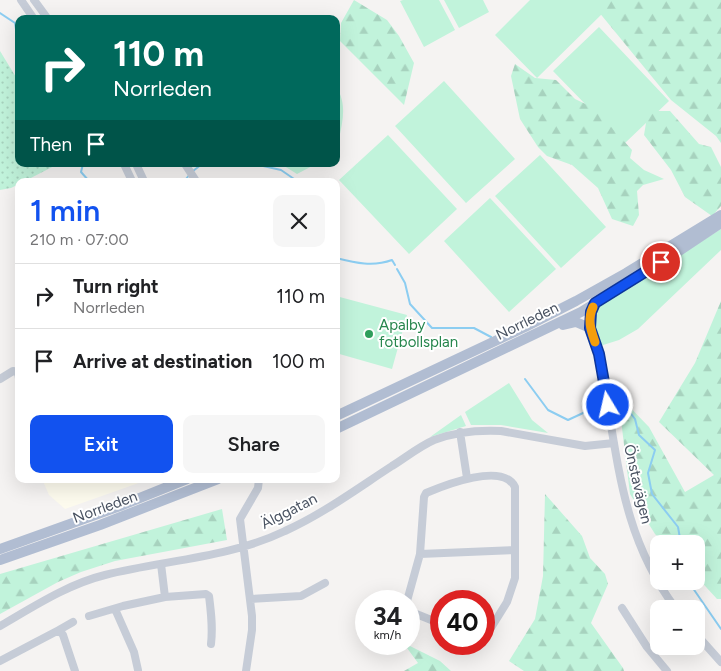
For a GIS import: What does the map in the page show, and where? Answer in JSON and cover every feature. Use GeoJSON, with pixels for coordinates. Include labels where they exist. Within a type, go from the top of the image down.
{"type":"FeatureCollection","features":[{"type":"Feature","properties":{"kind":"main road","name":"Norrleden"},"geometry":{"type":"LineString","coordinates":[[340,414],[576,301],[721,215]]}},
{"type":"Feature","properties":{"kind":"main road","name":"Norrleden"},"geometry":{"type":"LineString","coordinates":[[340,426],[581,312],[721,223]]}},
{"type":"Feature","properties":{"kind":"main road"},"geometry":{"type":"LineString","coordinates":[[576,301],[590,328]]}},
{"type":"Feature","properties":{"kind":"main road"},"geometry":{"type":"LineString","coordinates":[[590,328],[591,312],[595,303]]}},
{"type":"Feature","properties":{"kind":"main road"},"geometry":{"type":"LineString","coordinates":[[547,328],[554,329],[576,322],[590,328]]}},
{"type":"Feature","properties":{"kind":"main road","name":"Norrleden"},"geometry":{"type":"LineString","coordinates":[[0,548],[120,506],[177,483]]}},
{"type":"Feature","properties":{"kind":"main road","name":"Norrleden"},"geometry":{"type":"LineString","coordinates":[[0,560],[100,525],[208,483]]}},
{"type":"Feature","properties":{"kind":"street"},"geometry":{"type":"LineString","coordinates":[[21,0],[31,15]]}},
{"type":"Feature","properties":{"kind":"street"},"geometry":{"type":"LineString","coordinates":[[34,0],[45,15]]}},
{"type":"Feature","properties":{"kind":"street"},"geometry":{"type":"LineString","coordinates":[[187,167],[194,178]]}},
{"type":"Feature","properties":{"kind":"street","name":"Önstavägen"},"geometry":{"type":"LineString","coordinates":[[590,328],[599,354],[625,504],[633,529],[652,571],[670,600]]}},
{"type":"Feature","properties":{"kind":"street"},"geometry":{"type":"LineString","coordinates":[[0,379],[14,371],[15,372]]}},
{"type":"Feature","properties":{"kind":"street","name":"Älggatan"},"geometry":{"type":"LineString","coordinates":[[0,626],[84,582],[104,575],[244,548],[286,531],[378,476],[433,440],[460,432],[501,431],[585,446],[614,443]]}},
{"type":"Feature","properties":{"kind":"street"},"geometry":{"type":"LineString","coordinates":[[460,432],[467,478]]}},
{"type":"Feature","properties":{"kind":"street"},"geometry":{"type":"LineString","coordinates":[[410,590],[420,554],[424,496],[432,491],[467,478],[495,476],[512,481],[515,487],[515,578],[506,602],[495,620]]}},
{"type":"Feature","properties":{"kind":"street"},"geometry":{"type":"LineString","coordinates":[[246,671],[252,630],[251,599],[240,519],[258,488],[259,483]]}},
{"type":"Feature","properties":{"kind":"street"},"geometry":{"type":"LineString","coordinates":[[420,554],[515,550]]}},
{"type":"Feature","properties":{"kind":"street"},"geometry":{"type":"LineString","coordinates":[[161,564],[166,597]]}},
{"type":"Feature","properties":{"kind":"street"},"geometry":{"type":"LineString","coordinates":[[251,599],[301,596],[325,584]]}},
{"type":"Feature","properties":{"kind":"street"},"geometry":{"type":"LineString","coordinates":[[89,616],[115,608],[166,597],[206,594],[209,596],[213,629],[211,644]]}},
{"type":"Feature","properties":{"kind":"street"},"geometry":{"type":"LineString","coordinates":[[115,608],[134,652],[138,670]]}},
{"type":"Feature","properties":{"kind":"street"},"geometry":{"type":"LineString","coordinates":[[622,608],[647,647],[667,671]]}},
{"type":"Feature","properties":{"kind":"street"},"geometry":{"type":"LineString","coordinates":[[0,660],[74,622]]}},
{"type":"Feature","properties":{"kind":"street"},"geometry":{"type":"LineString","coordinates":[[60,630],[64,635],[74,671]]}},
{"type":"Feature","properties":{"kind":"street"},"geometry":{"type":"LineString","coordinates":[[705,644],[721,662]]}},
{"type":"Feature","properties":{"kind":"shaded area"},"geometry":{"type":"Polygon","coordinates":[[[44,483],[139,483],[65,509],[49,495],[44,483]]]}},
{"type":"Feature","properties":{"kind":"green space"},"geometry":{"type":"Polygon","coordinates":[[[354,0],[387,20],[399,36],[414,63],[404,105],[340,41],[341,23],[354,0]]]}},
{"type":"Feature","properties":{"kind":"green space"},"geometry":{"type":"Polygon","coordinates":[[[439,0],[455,30],[424,47],[400,1],[439,0]]]}},
{"type":"Feature","properties":{"kind":"green space"},"geometry":{"type":"Polygon","coordinates":[[[444,0],[483,0],[489,12],[459,28],[444,0]]]}},
{"type":"Feature","properties":{"kind":"green space"},"geometry":{"type":"Polygon","coordinates":[[[530,0],[594,0],[605,11],[537,78],[495,35],[530,0]]]}},
{"type":"Feature","properties":{"kind":"green space"},"geometry":{"type":"Polygon","coordinates":[[[589,0],[721,0],[721,143],[716,136],[671,100],[589,0]]]}},
{"type":"Feature","properties":{"kind":"green space"},"geometry":{"type":"Polygon","coordinates":[[[599,27],[669,101],[624,144],[553,71],[599,27]]]}},
{"type":"Feature","properties":{"kind":"green space"},"geometry":{"type":"Polygon","coordinates":[[[0,51],[15,75],[15,167],[52,167],[31,178],[15,178],[15,186],[0,190],[0,51]]]}},
{"type":"Feature","properties":{"kind":"green space"},"geometry":{"type":"Polygon","coordinates":[[[515,64],[535,78],[556,80],[575,99],[594,108],[632,150],[630,158],[644,170],[664,179],[643,185],[637,191],[639,215],[633,226],[612,219],[598,188],[572,165],[547,156],[538,147],[520,119],[511,76],[515,64]]]}},
{"type":"Feature","properties":{"kind":"green space"},"geometry":{"type":"Polygon","coordinates":[[[444,81],[515,159],[466,203],[395,126],[444,81]]]}},
{"type":"Feature","properties":{"kind":"green space"},"geometry":{"type":"Polygon","coordinates":[[[340,95],[343,105],[340,134],[340,95]]]}},
{"type":"Feature","properties":{"kind":"green space"},"geometry":{"type":"Polygon","coordinates":[[[648,111],[670,111],[699,144],[711,147],[721,167],[721,206],[712,216],[685,197],[671,170],[644,135],[648,111]]]}},
{"type":"Feature","properties":{"kind":"green space"},"geometry":{"type":"Polygon","coordinates":[[[388,135],[457,209],[409,254],[340,179],[388,135]]]}},
{"type":"Feature","properties":{"kind":"green space"},"geometry":{"type":"Polygon","coordinates":[[[540,155],[606,227],[561,268],[495,196],[540,155]]]}},
{"type":"Feature","properties":{"kind":"green space"},"geometry":{"type":"Polygon","coordinates":[[[286,167],[310,167],[297,174],[286,167]]]}},
{"type":"Feature","properties":{"kind":"green space"},"geometry":{"type":"Polygon","coordinates":[[[490,198],[556,269],[509,312],[444,241],[490,198]]]}},
{"type":"Feature","properties":{"kind":"green space"},"geometry":{"type":"Polygon","coordinates":[[[721,229],[721,250],[638,329],[619,340],[600,346],[592,317],[598,307],[721,229]]]}},
{"type":"Feature","properties":{"kind":"green space","name":"Apalby fotbollsplan"},"geometry":{"type":"Polygon","coordinates":[[[340,297],[407,315],[392,369],[340,354],[340,297]]]}},
{"type":"Feature","properties":{"kind":"green space"},"geometry":{"type":"Polygon","coordinates":[[[721,301],[721,599],[717,599],[705,586],[705,535],[656,535],[630,494],[618,395],[649,427],[685,492],[714,475],[659,422],[695,363],[721,301]]]}},
{"type":"Feature","properties":{"kind":"green space"},"geometry":{"type":"Polygon","coordinates":[[[509,383],[532,420],[548,433],[501,425],[471,425],[465,412],[509,383]]]}},
{"type":"Feature","properties":{"kind":"green space"},"geometry":{"type":"Polygon","coordinates":[[[461,415],[466,426],[430,437],[461,415]]]}},
{"type":"Feature","properties":{"kind":"green space"},"geometry":{"type":"Polygon","coordinates":[[[545,494],[582,536],[590,558],[605,574],[608,584],[591,623],[624,671],[524,671],[509,661],[535,619],[543,576],[545,494]]]}},
{"type":"Feature","properties":{"kind":"green space"},"geometry":{"type":"Polygon","coordinates":[[[222,509],[227,540],[115,561],[81,572],[58,582],[0,614],[0,574],[222,509]]]}},
{"type":"Feature","properties":{"kind":"green space"},"geometry":{"type":"Polygon","coordinates":[[[420,651],[440,661],[451,671],[404,671],[418,663],[412,655],[420,655],[420,651]]]}},
{"type":"Feature","properties":{"kind":"waterway"},"geometry":{"type":"LineString","coordinates":[[0,13],[15,23]]}},
{"type":"Feature","properties":{"kind":"waterway"},"geometry":{"type":"LineString","coordinates":[[82,167],[81,172],[86,178]]}},
{"type":"Feature","properties":{"kind":"waterway"},"geometry":{"type":"LineString","coordinates":[[193,171],[198,167]]}},
{"type":"Feature","properties":{"kind":"waterway"},"geometry":{"type":"LineString","coordinates":[[268,167],[281,170],[293,178]]}},
{"type":"Feature","properties":{"kind":"waterway"},"geometry":{"type":"LineString","coordinates":[[187,178],[190,174]]}},
{"type":"Feature","properties":{"kind":"waterway"},"geometry":{"type":"LineString","coordinates":[[340,259],[371,264],[392,260],[395,265]]}},
{"type":"Feature","properties":{"kind":"waterway"},"geometry":{"type":"LineString","coordinates":[[397,269],[405,283],[410,304],[432,328],[474,328],[491,337]]}},
{"type":"Feature","properties":{"kind":"waterway"},"geometry":{"type":"LineString","coordinates":[[525,379],[548,410],[568,420],[596,407],[602,407]]}},
{"type":"Feature","properties":{"kind":"waterway"},"geometry":{"type":"LineString","coordinates":[[613,407],[625,406],[635,419],[639,435],[655,450],[648,473],[652,494],[678,527],[679,535]]}},
{"type":"Feature","properties":{"kind":"waterway"},"geometry":{"type":"LineString","coordinates":[[694,590],[721,629]]}},
{"type":"Feature","properties":{"kind":"slow traffic"},"geometry":{"type":"LineString","coordinates":[[593,307],[590,328],[595,342]]}},
{"type":"Feature","properties":{"kind":"place","name":"Apalby fotbollsplan"},"geometry":{"type":"Point","coordinates":[369,334]}},
{"type":"Feature","properties":{"kind":"route"},"geometry":{"type":"LineString","coordinates":[[608,405],[599,354],[590,328],[591,312],[595,303],[661,262]]}}]}
